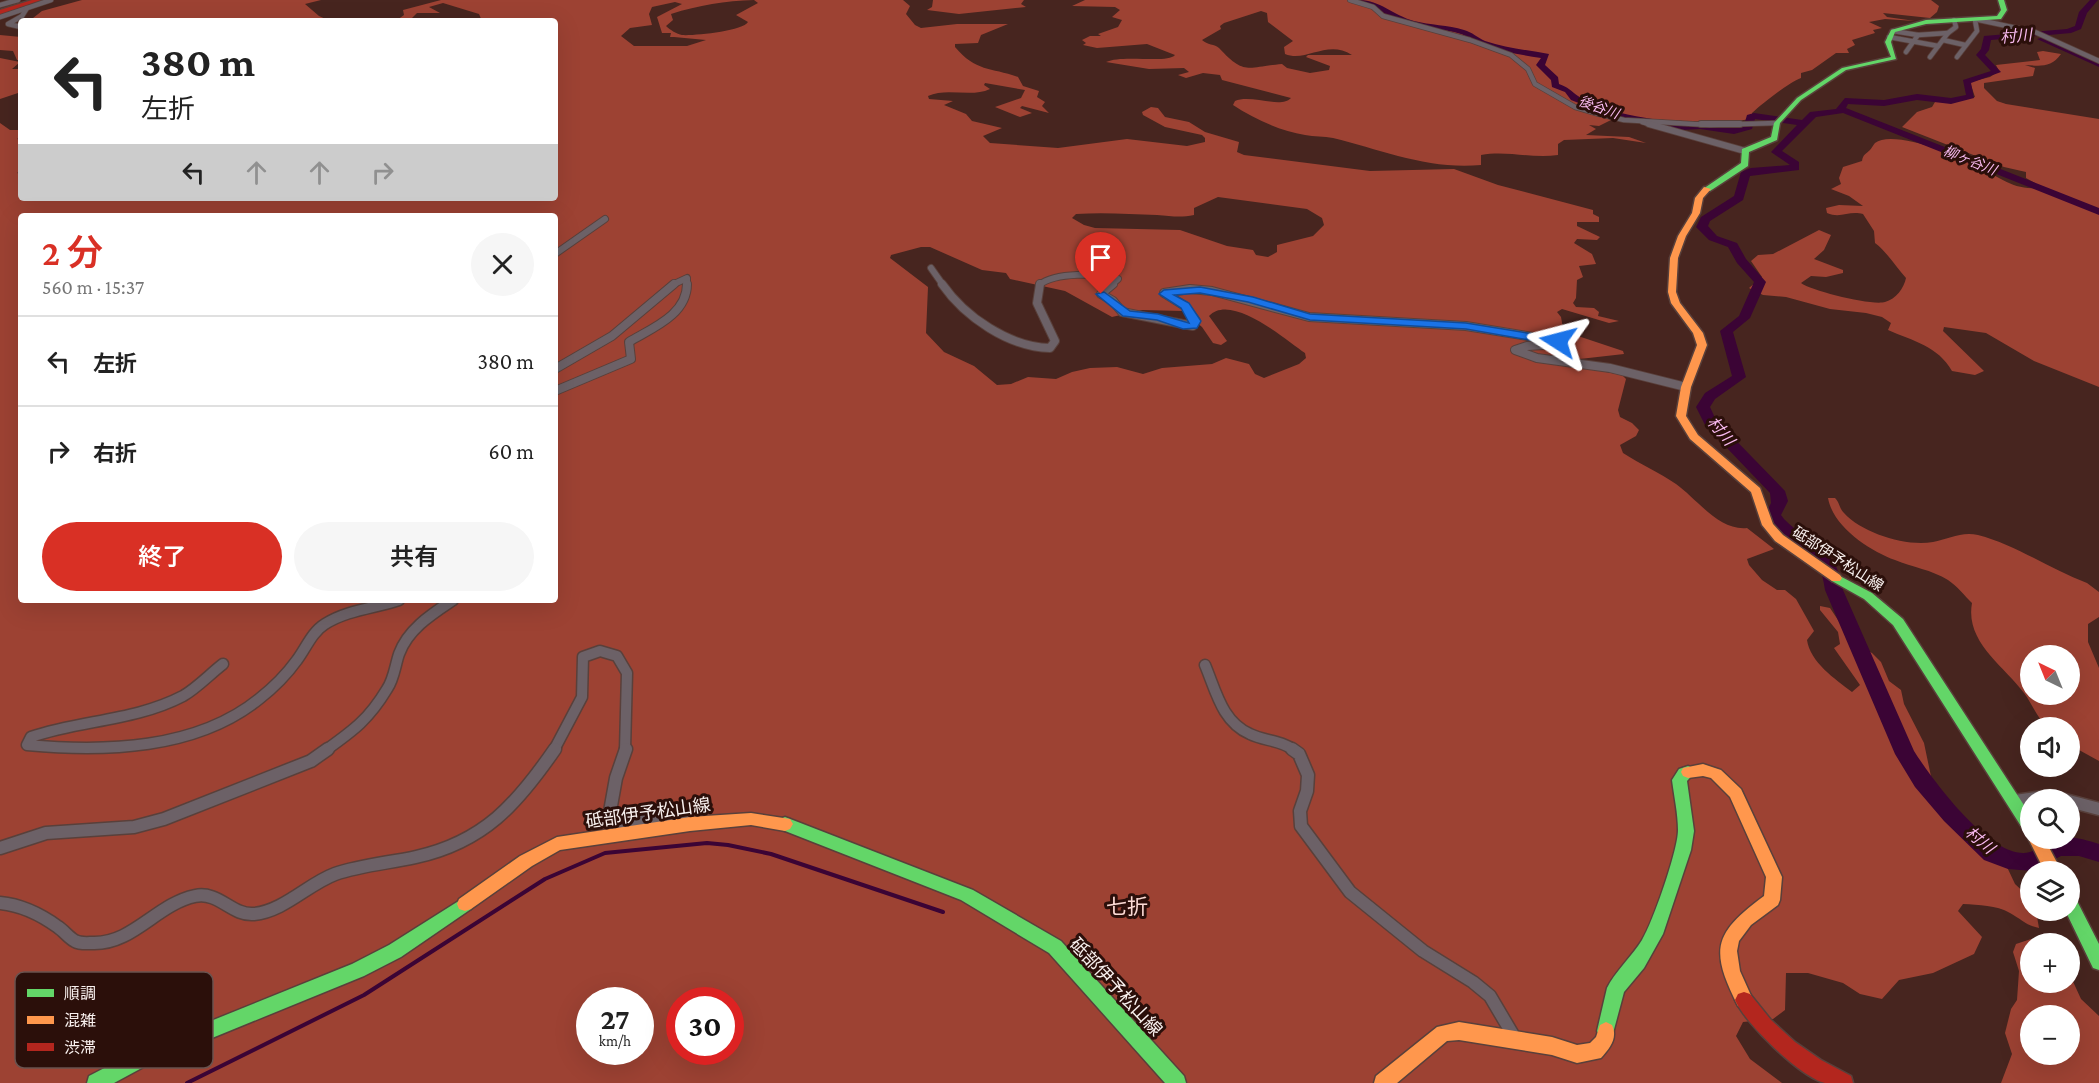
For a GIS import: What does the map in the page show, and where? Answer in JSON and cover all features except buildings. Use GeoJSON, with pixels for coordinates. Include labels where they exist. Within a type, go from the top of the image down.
{"type":"FeatureCollection","features":[{"type":"Feature","properties":{"kind":"main road"},"geometry":{"type":"LineString","coordinates":[[1,11],[40,0]]}},
{"type":"Feature","properties":{"kind":"main road"},"geometry":{"type":"LineString","coordinates":[[1745,151],[1771,141],[1777,123],[1799,99],[1844,69],[1894,58],[1891,34],[1926,22],[1977,24],[1999,18],[2004,10],[2001,0]]}},
{"type":"Feature","properties":{"kind":"main road"},"geometry":{"type":"LineString","coordinates":[[1,11],[28,3]]}},
{"type":"Feature","properties":{"kind":"main road","name":"砥部伊予松山線"},"geometry":{"type":"LineString","coordinates":[[1745,151],[1745,164],[1705,190],[1699,198],[1696,213],[1682,236],[1674,258],[1672,292],[1683,315],[1698,333],[1702,345],[1680,410],[1690,432],[1756,491],[1768,525],[1779,538],[1821,570],[1868,596],[1898,622],[2020,810]]}},
{"type":"Feature","properties":{"kind":"main road"},"geometry":{"type":"LineString","coordinates":[[1383,1083],[1443,1033],[1459,1031],[1577,1054],[1595,1052],[1604,1041],[1616,988],[1638,962],[1655,934],[1683,850],[1686,831],[1679,780],[1684,773],[1692,770],[1703,770],[1721,778],[1736,793],[1774,877],[1772,900],[1735,929],[1726,952],[1740,994],[1778,1042],[1814,1069],[1844,1083]]}},
{"type":"Feature","properties":{"kind":"main road","name":"砥部伊予松山線"},"geometry":{"type":"LineString","coordinates":[[213,1029],[358,970],[395,951],[439,923],[526,861],[557,844],[690,824],[751,819],[778,821],[967,895],[1055,947],[1177,1083]]}},
{"type":"Feature","properties":{"kind":"main road"},"geometry":{"type":"LineString","coordinates":[[2078,921],[2099,962]]}},
{"type":"Feature","properties":{"kind":"main road","name":"砥部伊予松山線"},"geometry":{"type":"LineString","coordinates":[[96,1083],[123,1068]]}},
{"type":"Feature","properties":{"kind":"street"},"geometry":{"type":"LineString","coordinates":[[1,11],[18,0]]}},
{"type":"Feature","properties":{"kind":"street"},"geometry":{"type":"LineString","coordinates":[[18,18],[22,16],[28,3],[51,0]]}},
{"type":"Feature","properties":{"kind":"street"},"geometry":{"type":"LineString","coordinates":[[1350,0],[1353,3],[1373,7],[1390,19],[1511,55],[1528,69],[1535,84],[1575,107],[1618,119],[1721,125],[1777,123]]}},
{"type":"Feature","properties":{"kind":"street"},"geometry":{"type":"LineString","coordinates":[[18,18],[8,24],[18,26]]}},
{"type":"Feature","properties":{"kind":"street"},"geometry":{"type":"LineString","coordinates":[[1930,57],[1955,24]]}},
{"type":"Feature","properties":{"kind":"street"},"geometry":{"type":"LineString","coordinates":[[1958,57],[1977,24],[2034,32],[2063,42],[2071,51],[2099,61]]}},
{"type":"Feature","properties":{"kind":"street"},"geometry":{"type":"LineString","coordinates":[[1891,34],[1947,33]]}},
{"type":"Feature","properties":{"kind":"street"},"geometry":{"type":"LineString","coordinates":[[1891,34],[1914,42],[1938,46]]}},
{"type":"Feature","properties":{"kind":"street"},"geometry":{"type":"LineString","coordinates":[[1906,51],[1918,35]]}},
{"type":"Feature","properties":{"kind":"street"},"geometry":{"type":"LineString","coordinates":[[1943,40],[1965,45]]}},
{"type":"Feature","properties":{"kind":"street"},"geometry":{"type":"LineString","coordinates":[[1637,120],[1745,151]]}},
{"type":"Feature","properties":{"kind":"street"},"geometry":{"type":"LineString","coordinates":[[558,252],[605,219]]}},
{"type":"Feature","properties":{"kind":"street"},"geometry":{"type":"LineString","coordinates":[[931,268],[951,295],[979,320],[1004,335],[1039,348],[1050,348],[1055,341],[1037,303],[1039,284],[1060,278],[1107,276],[1118,279],[1101,294],[1113,301],[1122,312],[1158,317],[1183,326],[1193,326],[1196,321],[1185,306],[1163,295],[1200,290],[1249,299],[1310,317],[1466,326],[1558,341],[1560,344],[1527,346],[1515,350],[1592,368],[1620,370],[1686,387]]}},
{"type":"Feature","properties":{"kind":"street"},"geometry":{"type":"LineString","coordinates":[[558,367],[612,336],[666,289],[682,278],[687,278],[687,297],[684,305],[671,316],[629,342],[631,359],[558,390]]}},
{"type":"Feature","properties":{"kind":"street"},"geometry":{"type":"LineString","coordinates":[[223,664],[201,683],[175,699],[120,719],[52,730],[31,737],[27,745],[52,748],[112,747],[174,737],[214,724],[260,698],[295,663],[323,625],[338,617],[391,603]]}},
{"type":"Feature","properties":{"kind":"street"},"geometry":{"type":"LineString","coordinates":[[0,848],[46,832],[134,826],[164,819],[310,761],[363,724],[389,687],[400,651],[413,631],[428,616],[448,603]]}},
{"type":"Feature","properties":{"kind":"street"},"geometry":{"type":"LineString","coordinates":[[0,903],[20,905],[61,927],[76,942],[110,943],[136,931],[172,904],[196,896],[213,897],[228,902],[239,912],[254,914],[267,910],[335,874],[439,851],[465,842],[509,808],[550,752],[576,713],[583,693],[581,666],[584,657],[600,651],[617,656],[623,663],[627,680],[627,745],[616,778],[609,818],[614,823],[623,824],[685,818],[690,824]]}},
{"type":"Feature","properties":{"kind":"street"},"geometry":{"type":"LineString","coordinates":[[1205,665],[1228,720],[1249,734],[1287,746],[1299,754],[1308,775],[1307,791],[1300,811],[1301,826],[1328,859],[1350,892],[1423,951],[1473,982],[1490,996],[1516,1041]]}},
{"type":"Feature","properties":{"kind":"street"},"geometry":{"type":"LineString","coordinates":[[2015,801],[2031,796],[2060,795],[2099,809]]}},
{"type":"Feature","properties":{"kind":"shaded area"},"geometry":{"type":"Polygon","coordinates":[[[82,0],[321,0],[305,4],[323,18],[33,18],[42,11],[82,0]]]}},
{"type":"Feature","properties":{"kind":"shaded area"},"geometry":{"type":"Polygon","coordinates":[[[441,0],[754,0],[903,0],[910,6],[906,14],[915,25],[921,28],[957,24],[1008,24],[981,35],[978,43],[955,44],[955,47],[977,65],[1018,77],[1023,86],[1039,91],[1037,97],[1045,102],[1042,106],[1049,113],[1022,106],[1020,108],[1032,113],[1020,117],[995,107],[1021,98],[1025,90],[985,83],[984,85],[990,89],[983,92],[943,92],[928,96],[929,99],[953,101],[944,105],[966,114],[972,121],[1002,128],[983,136],[990,143],[1058,148],[1127,139],[1187,146],[1205,142],[1202,135],[1165,127],[1143,115],[1142,112],[1151,107],[1158,108],[1165,117],[1189,122],[1205,132],[1239,142],[1237,152],[1244,155],[1370,171],[1454,169],[1498,185],[1593,210],[1593,214],[1599,217],[1599,222],[1577,222],[1577,226],[1600,237],[1597,240],[1577,239],[1574,243],[1592,254],[1596,264],[1579,266],[1583,277],[1577,280],[1576,298],[1573,303],[1576,307],[1594,308],[1599,312],[1598,316],[1619,321],[1609,323],[1562,309],[1557,312],[1561,317],[1563,328],[1572,334],[1623,351],[1624,354],[1553,362],[1622,375],[1626,379],[1618,410],[1620,417],[1632,423],[1639,430],[1636,436],[1620,445],[1623,453],[1676,484],[1718,519],[1737,528],[1747,528],[1774,549],[1747,559],[1749,565],[1762,580],[1777,590],[1785,590],[1796,599],[1814,631],[1807,640],[1809,648],[1818,663],[1831,676],[1852,692],[1860,685],[1834,648],[1840,644],[1838,632],[1820,610],[1820,606],[1830,608],[1854,644],[1872,653],[1881,662],[1889,681],[1901,690],[1904,704],[1924,743],[1933,786],[1956,826],[1967,839],[2007,867],[2015,884],[2020,889],[2020,919],[1999,908],[1963,904],[1958,911],[1982,937],[1974,954],[1933,973],[1899,980],[1882,999],[1860,994],[1843,983],[1808,973],[1786,973],[1785,1010],[1773,1019],[1743,1022],[1736,1036],[1750,1059],[1782,1083],[0,1083],[0,123],[10,130],[18,130],[18,201],[558,201],[558,18],[481,18],[479,14],[443,3],[429,7],[440,13],[417,13],[412,18],[400,18],[404,15],[403,10],[441,0]],[[754,0],[692,8],[671,14],[673,20],[666,26],[682,35],[706,34],[737,28],[748,22],[736,15],[758,3],[754,0]],[[675,2],[652,7],[649,14],[652,25],[630,28],[621,36],[634,46],[687,46],[706,40],[670,37],[671,33],[662,33],[657,17],[682,4],[675,2]],[[1218,197],[1194,208],[1194,215],[1180,217],[1096,213],[1076,214],[1072,218],[1095,228],[1180,230],[1227,246],[1253,250],[1256,255],[1268,257],[1277,252],[1277,245],[1313,236],[1324,225],[1322,218],[1307,209],[1218,197]],[[921,247],[891,255],[890,258],[928,287],[926,333],[944,352],[974,366],[997,385],[1011,384],[1028,377],[1056,379],[1090,368],[1117,367],[1143,374],[1162,368],[1212,364],[1226,358],[1249,364],[1255,374],[1264,378],[1299,364],[1306,358],[1305,353],[1272,329],[1244,314],[1231,310],[1219,310],[1209,316],[1227,341],[1221,345],[1213,343],[1202,327],[1183,311],[1142,310],[1112,317],[1065,291],[1010,279],[1006,273],[982,270],[930,247],[921,247]]]}},
{"type":"Feature","properties":{"kind":"shaded area"},"geometry":{"type":"Polygon","coordinates":[[[933,0],[1024,0],[1021,4],[1026,7],[959,14],[927,10],[932,7],[933,0]]]}},
{"type":"Feature","properties":{"kind":"shaded area"},"geometry":{"type":"Polygon","coordinates":[[[1085,0],[1931,0],[1939,6],[1937,12],[1930,18],[1883,13],[1887,17],[1915,21],[1885,19],[1869,22],[1882,28],[1873,30],[1875,33],[1852,40],[1855,45],[1847,49],[1849,53],[1836,53],[1812,70],[1801,73],[1801,78],[1752,113],[1752,119],[1719,123],[1629,118],[1607,115],[1589,107],[1584,108],[1611,120],[1599,126],[1589,125],[1596,129],[1586,135],[1629,137],[1646,143],[1613,138],[1564,140],[1558,144],[1558,155],[1481,155],[1481,165],[1462,166],[1424,162],[1333,138],[1305,135],[1277,127],[1233,105],[1235,101],[1242,99],[1280,102],[1291,98],[1222,80],[1220,75],[1203,73],[1186,78],[1178,75],[1189,72],[1184,68],[1149,69],[1106,62],[1123,59],[1163,59],[1175,55],[1147,44],[1097,48],[1083,45],[1086,43],[1082,40],[1090,36],[1101,36],[1098,34],[1118,27],[1122,20],[1112,17],[1120,10],[1115,7],[1072,6],[1085,0]],[[1261,11],[1224,23],[1220,26],[1221,29],[1202,40],[1217,47],[1235,63],[1247,68],[1282,64],[1287,68],[1310,73],[1329,70],[1330,66],[1306,57],[1308,55],[1352,55],[1334,49],[1301,56],[1285,54],[1284,47],[1293,41],[1268,22],[1267,13],[1261,11]]]}},
{"type":"Feature","properties":{"kind":"shaded area"},"geometry":{"type":"Polygon","coordinates":[[[0,35],[18,37],[18,60],[13,51],[0,50],[0,35]]]}},
{"type":"Feature","properties":{"kind":"shaded area"},"geometry":{"type":"Polygon","coordinates":[[[2037,52],[2061,54],[2049,64],[2025,65],[2035,68],[2033,76],[1984,83],[1984,88],[1997,101],[2006,104],[2099,119],[2099,387],[2034,361],[1986,333],[1944,327],[1943,331],[1984,371],[1975,375],[1952,371],[1932,350],[1888,330],[1891,323],[1882,317],[1830,309],[1786,297],[1763,295],[1749,288],[1762,277],[1751,261],[1758,255],[1773,254],[1819,230],[1831,235],[1824,250],[1814,259],[1843,270],[1843,273],[1826,277],[1811,276],[1801,283],[1829,294],[1868,302],[1885,302],[1899,293],[1906,278],[1875,243],[1874,231],[1863,214],[1832,215],[1827,213],[1826,208],[1839,205],[1863,206],[1849,196],[1831,189],[1841,184],[1839,178],[1843,167],[1862,161],[1864,155],[1875,143],[1896,139],[1926,145],[1977,165],[2012,184],[2036,188],[2035,183],[2026,178],[2026,172],[2004,167],[1902,127],[1917,112],[1932,107],[1935,102],[1954,102],[1975,97],[1970,82],[1990,77],[1999,71],[1996,65],[2040,60],[2037,52]]]}},
{"type":"Feature","properties":{"kind":"shaded area"},"geometry":{"type":"Polygon","coordinates":[[[0,58],[18,62],[12,69],[18,69],[18,93],[0,99],[0,58]]]}},
{"type":"Feature","properties":{"kind":"shaded area"},"geometry":{"type":"Polygon","coordinates":[[[1828,498],[1835,498],[1842,511],[1862,527],[1885,537],[1922,543],[1966,534],[1978,535],[1992,539],[2087,583],[2099,592],[2099,617],[2088,624],[2088,642],[2099,668],[2099,761],[2080,751],[2080,717],[2039,717],[2031,705],[2080,705],[2080,645],[2020,645],[2020,689],[1980,641],[1971,617],[1972,603],[1957,588],[1948,580],[1929,571],[1875,551],[1854,536],[1837,519],[1828,498]]]}},
{"type":"Feature","properties":{"kind":"shaded area"},"geometry":{"type":"Polygon","coordinates":[[[2022,921],[2038,921],[2039,928],[2035,927],[2022,921]]]}},
{"type":"Feature","properties":{"kind":"shaded area"},"geometry":{"type":"Polygon","coordinates":[[[2020,943],[2020,993],[2078,993],[2081,999],[2099,1016],[2099,1083],[2001,1083],[2012,1054],[2005,1033],[2011,1009],[2017,1000],[2019,971],[2013,952],[2016,944],[2020,943]]]}},
{"type":"Feature","properties":{"kind":"waterway","name":"後谷川"},"geometry":{"type":"LineString","coordinates":[[1366,0],[1362,2],[1381,7],[1388,14],[1412,23],[1464,32],[1483,43],[1501,46],[1513,52],[1546,56],[1540,65],[1555,79],[1555,85],[1568,90],[1574,98],[1617,115],[1682,127],[1700,126],[1734,131],[1749,127],[1750,117],[1754,116],[1804,123]]}},
{"type":"Feature","properties":{"kind":"waterway","name":"村川"},"geometry":{"type":"LineString","coordinates":[[2094,0],[2083,12],[2078,27],[2068,31],[1987,38],[1985,50],[1980,55],[1997,72],[1966,82],[1971,96],[1951,101],[1917,97],[1884,103],[1845,101],[1839,112],[1813,114],[1776,152],[1795,164],[1795,168],[1751,171],[1745,174],[1739,198],[1705,219],[1702,227],[1713,238],[1733,245],[1741,260],[1760,282],[1744,318],[1726,331],[1739,377],[1710,396],[1703,407],[1710,422],[1777,491],[1780,501],[1773,515],[1778,523],[1818,551],[1829,566],[1834,590],[1905,754],[1922,781],[1951,815],[1992,853],[2008,860],[2032,862],[2058,847],[2079,847],[2099,853]]}},
{"type":"Feature","properties":{"kind":"waterway"},"geometry":{"type":"LineString","coordinates":[[2045,38],[2041,39],[2099,64]]}},
{"type":"Feature","properties":{"kind":"waterway","name":"柳ヶ谷川"},"geometry":{"type":"LineString","coordinates":[[1841,109],[2099,212]]}},
{"type":"Feature","properties":{"kind":"waterway"},"geometry":{"type":"LineString","coordinates":[[187,1083],[364,995],[545,879],[605,853],[707,843],[728,845],[771,854],[943,912]]}},
{"type":"Feature","properties":{"kind":"traffic: fast"},"geometry":{"type":"LineString","coordinates":[[1707,189],[1745,164],[1745,151],[1774,138],[1777,123],[1799,99],[1844,69],[1894,58],[1888,42],[1893,31],[1926,22],[1999,18],[2004,10],[2001,0]]}},
{"type":"Feature","properties":{"kind":"traffic: fast"},"geometry":{"type":"LineString","coordinates":[[1836,578],[1868,596],[1898,622],[2020,812]]}},
{"type":"Feature","properties":{"kind":"traffic: fast"},"geometry":{"type":"LineString","coordinates":[[1606,1031],[1616,988],[1638,962],[1655,934],[1683,850],[1686,831],[1679,780],[1684,773],[1688,772]]}},
{"type":"Feature","properties":{"kind":"traffic: fast"},"geometry":{"type":"LineString","coordinates":[[785,824],[967,895],[1055,947],[1177,1083]]}},
{"type":"Feature","properties":{"kind":"traffic: fast"},"geometry":{"type":"LineString","coordinates":[[213,1029],[358,970],[395,951],[465,904]]}},
{"type":"Feature","properties":{"kind":"traffic: fast"},"geometry":{"type":"LineString","coordinates":[[2078,921],[2099,962]]}},
{"type":"Feature","properties":{"kind":"traffic: fast"},"geometry":{"type":"LineString","coordinates":[[96,1083],[123,1068]]}},
{"type":"Feature","properties":{"kind":"traffic: slow"},"geometry":{"type":"LineString","coordinates":[[1707,189],[1699,198],[1696,213],[1682,236],[1674,258],[1672,292],[1676,303],[1698,333],[1702,345],[1686,387],[1681,416],[1694,437],[1756,491],[1768,525],[1779,538],[1836,578]]}},
{"type":"Feature","properties":{"kind":"traffic: slow"},"geometry":{"type":"LineString","coordinates":[[1688,772],[1703,770],[1716,774],[1736,793],[1774,877],[1772,900],[1742,923],[1730,941],[1731,971],[1744,1000]]}},
{"type":"Feature","properties":{"kind":"traffic: slow"},"geometry":{"type":"LineString","coordinates":[[465,904],[526,861],[557,844],[690,824],[751,819],[785,824]]}},
{"type":"Feature","properties":{"kind":"traffic: slow"},"geometry":{"type":"LineString","coordinates":[[2042,849],[2048,861]]}},
{"type":"Feature","properties":{"kind":"traffic: slow"},"geometry":{"type":"LineString","coordinates":[[1383,1083],[1443,1033],[1459,1031],[1552,1046],[1577,1054],[1595,1052],[1604,1041],[1606,1031]]}},
{"type":"Feature","properties":{"kind":"traffic: jam"},"geometry":{"type":"LineString","coordinates":[[0,12],[38,0]]}},
{"type":"Feature","properties":{"kind":"traffic: jam"},"geometry":{"type":"LineString","coordinates":[[1744,1000],[1754,1014],[1788,1048],[1814,1067],[1844,1083]]}},
{"type":"Feature","properties":{"kind":"district","name":"七折"},"geometry":{"type":"Point","coordinates":[1127,907]}},
{"type":"Feature","properties":{"kind":"route"},"geometry":{"type":"LineString","coordinates":[[1101,294],[1127,314],[1158,317],[1183,326],[1193,326],[1196,321],[1185,306],[1167,298],[1164,294],[1200,290],[1249,299],[1302,316],[1466,326],[1558,341]]}}]}
